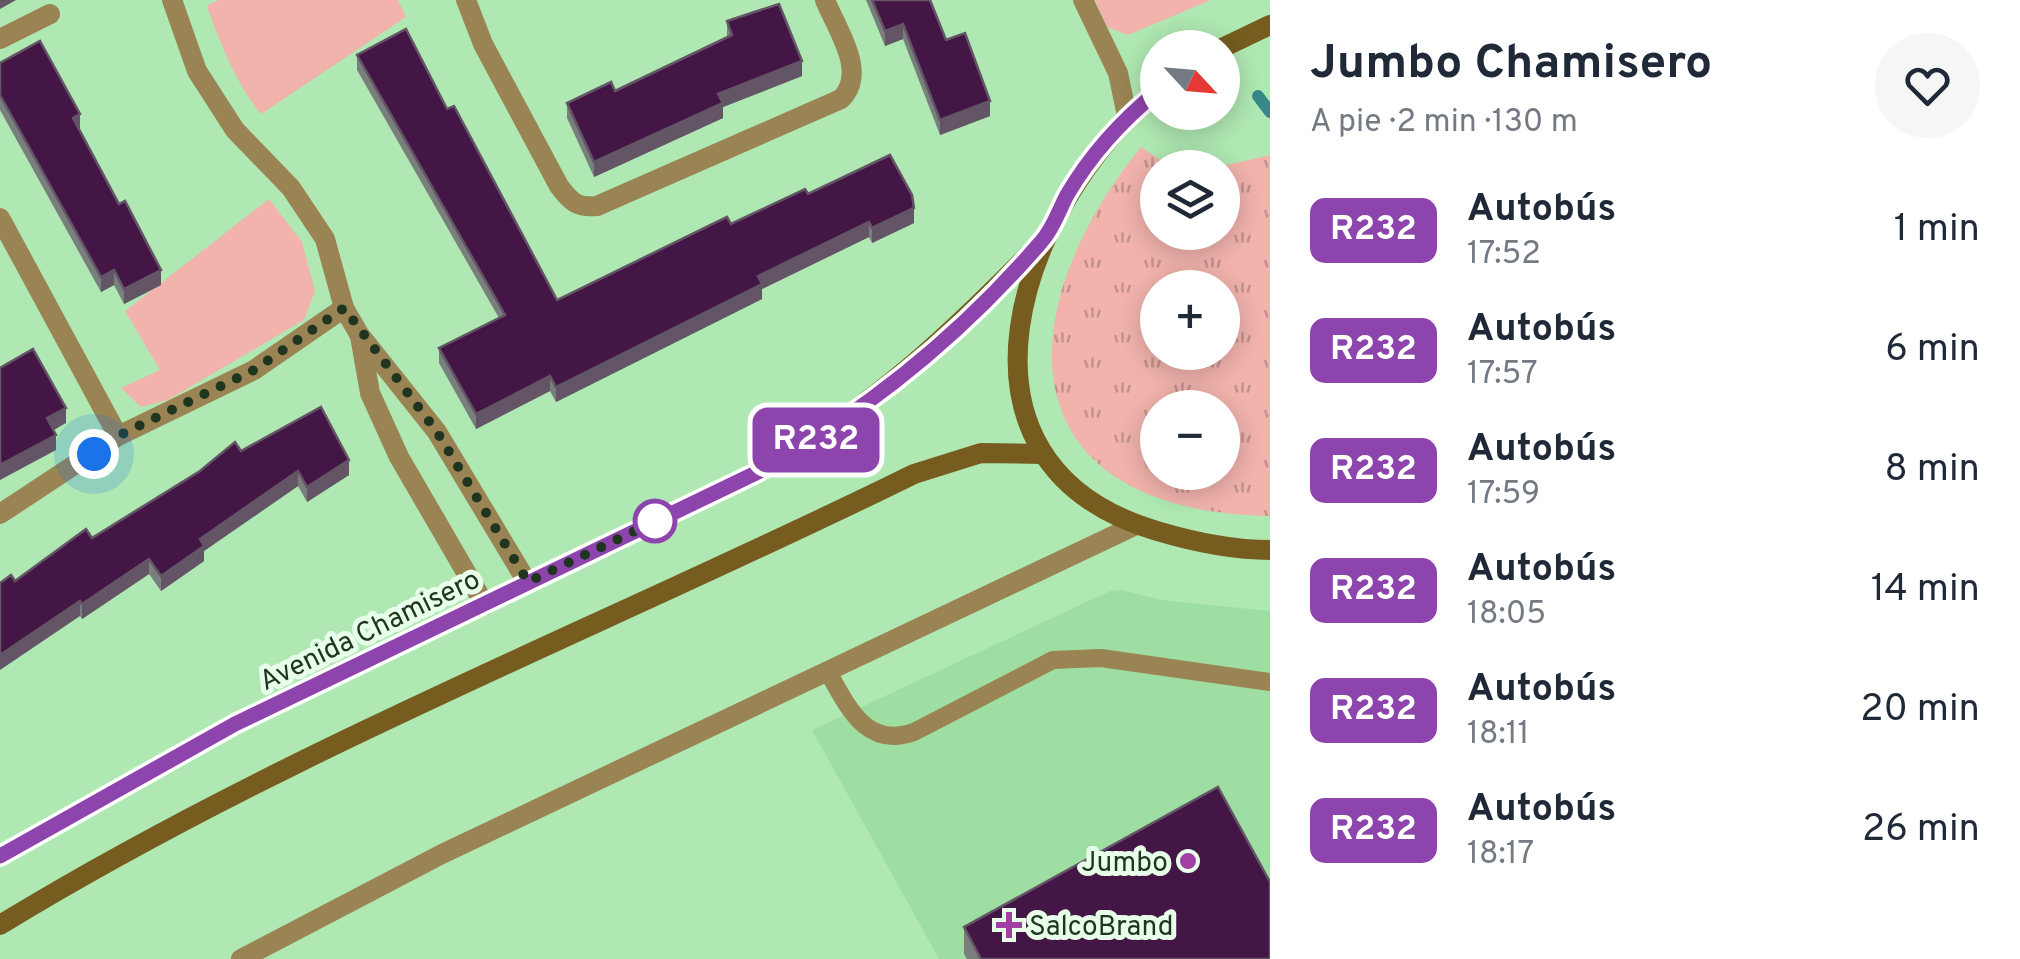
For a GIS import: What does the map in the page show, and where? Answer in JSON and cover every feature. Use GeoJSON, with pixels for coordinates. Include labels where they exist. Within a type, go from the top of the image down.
{"type":"FeatureCollection","features":[{"type":"Feature","properties":{"kind":"street"},"geometry":{"type":"LineString","coordinates":[[466,0],[484,44],[560,186],[569,200],[584,207],[841,100],[852,85],[853,67],[824,0]]}},
{"type":"Feature","properties":{"kind":"street"},"geometry":{"type":"LineString","coordinates":[[1083,0],[1118,73],[1127,116]]}},
{"type":"Feature","properties":{"kind":"street"},"geometry":{"type":"LineString","coordinates":[[177,2],[196,71],[235,130],[291,188],[325,239],[344,308],[359,334],[437,432],[528,582]]}},
{"type":"Feature","properties":{"kind":"street"},"geometry":{"type":"LineString","coordinates":[[0,39],[50,14]]}},
{"type":"Feature","properties":{"kind":"street"},"geometry":{"type":"LineString","coordinates":[[1240,39],[1270,25]]}},
{"type":"Feature","properties":{"kind":"street"},"geometry":{"type":"LineString","coordinates":[[1140,106],[1090,158],[1044,239],[1029,278],[1017,350],[1022,402],[1042,454],[1080,492],[1136,525],[1218,546],[1270,550]]}},
{"type":"Feature","properties":{"kind":"street"},"geometry":{"type":"LineString","coordinates":[[0,218],[118,436]]}},
{"type":"Feature","properties":{"kind":"street","name":"Avenida Chamisero"},"geometry":{"type":"LineString","coordinates":[[0,856],[235,724],[756,473],[822,437],[935,349],[1044,239]]}},
{"type":"Feature","properties":{"kind":"street"},"geometry":{"type":"LineString","coordinates":[[0,514],[118,436],[254,370],[344,308]]}},
{"type":"Feature","properties":{"kind":"street"},"geometry":{"type":"LineString","coordinates":[[359,334],[370,393],[399,457],[485,605]]}},
{"type":"Feature","properties":{"kind":"street"},"geometry":{"type":"LineString","coordinates":[[0,925],[71,882],[260,782],[914,474],[982,453],[1042,454]]}},
{"type":"Feature","properties":{"kind":"street"},"geometry":{"type":"LineString","coordinates":[[241,959],[442,854],[1136,525]]}},
{"type":"Feature","properties":{"kind":"lane"},"geometry":{"type":"LineString","coordinates":[[828,672],[858,722],[868,730],[892,737],[914,732],[1053,660],[1100,658],[1270,682]]}},
{"type":"Feature","properties":{"kind":"shaded area"},"geometry":{"type":"Polygon","coordinates":[[[1122,590],[1161,600],[1270,611],[1270,959],[939,959],[812,730],[1110,591],[1122,590]]]}},
{"type":"Feature","properties":{"kind":"green space"},"geometry":{"type":"Polygon","coordinates":[[[218,0],[398,0],[406,17],[261,114],[236,76],[212,21],[207,6],[218,0]]]}},
{"type":"Feature","properties":{"kind":"green space"},"geometry":{"type":"Polygon","coordinates":[[[1095,0],[1211,0],[1128,35],[1107,27],[1095,0]]]}},
{"type":"Feature","properties":{"kind":"green space"},"geometry":{"type":"Polygon","coordinates":[[[1141,147],[1146,150],[1140,150],[1140,250],[1240,250],[1240,162],[1270,155],[1270,516],[1184,506],[1145,490],[1240,490],[1240,390],[1140,390],[1140,488],[1121,480],[1079,442],[1056,393],[1053,337],[1066,276],[1096,211],[1141,147]]]}},
{"type":"Feature","properties":{"kind":"green space"},"geometry":{"type":"Polygon","coordinates":[[[269,199],[302,242],[315,291],[304,320],[168,400],[141,407],[121,388],[160,370],[125,311],[269,199]]]}},
{"type":"Feature","properties":{"kind":"building"},"geometry":{"type":"Polygon","coordinates":[[[872,0],[930,0],[946,40],[965,33],[990,101],[940,120],[903,24],[885,31],[872,0]]]}},
{"type":"Feature","properties":{"kind":"building"},"geometry":{"type":"Polygon","coordinates":[[[779,4],[802,61],[718,94],[723,103],[594,162],[567,103],[611,82],[615,91],[732,35],[727,21],[779,4]]]}},
{"type":"Feature","properties":{"kind":"building"},"geometry":{"type":"Polygon","coordinates":[[[406,29],[447,109],[454,106],[557,300],[727,217],[731,224],[805,189],[808,194],[890,155],[912,195],[914,208],[872,228],[869,222],[758,276],[762,284],[556,387],[550,376],[476,414],[439,348],[505,315],[357,55],[406,29]]]}},
{"type":"Feature","properties":{"kind":"building"},"geometry":{"type":"Polygon","coordinates":[[[40,41],[80,114],[73,118],[119,204],[125,201],[161,270],[124,289],[114,270],[101,277],[0,95],[0,63],[40,41]]]}},
{"type":"Feature","properties":{"kind":"building"},"geometry":{"type":"Polygon","coordinates":[[[33,349],[66,408],[47,418],[56,435],[0,465],[0,368],[33,349]]]}},
{"type":"Feature","properties":{"kind":"building"},"geometry":{"type":"Polygon","coordinates":[[[321,407],[349,460],[307,487],[298,471],[200,539],[204,546],[161,576],[149,559],[0,655],[0,583],[11,575],[15,581],[86,529],[92,538],[200,471],[235,442],[241,451],[321,407]]]}},
{"type":"Feature","properties":{"kind":"building","name":"Jumbo"},"geometry":{"type":"Polygon","coordinates":[[[1218,787],[1270,882],[1270,959],[981,959],[964,927],[1218,787]]]}},
{"type":"Feature","properties":{"kind":"waterway"},"geometry":{"type":"LineString","coordinates":[[1258,96],[1270,112]]}},
{"type":"Feature","properties":{"kind":"bus line","name":"R232"},"geometry":{"type":"LineString","coordinates":[[0,856],[235,724],[756,473],[822,437],[935,349],[1044,239],[1090,158],[1140,106]]}},
{"type":"Feature","properties":{"kind":"place","name":"Jumbo"},"geometry":{"type":"Point","coordinates":[1188,861]}},
{"type":"Feature","properties":{"kind":"place","name":"SalcoBrand"},"geometry":{"type":"Point","coordinates":[1009,925]}},
{"type":"Feature","properties":{"kind":"route"},"geometry":{"type":"LineString","coordinates":[[94,454],[118,436],[254,370],[344,308],[359,334],[437,432],[528,582],[658,520],[655,521]]}}]}
